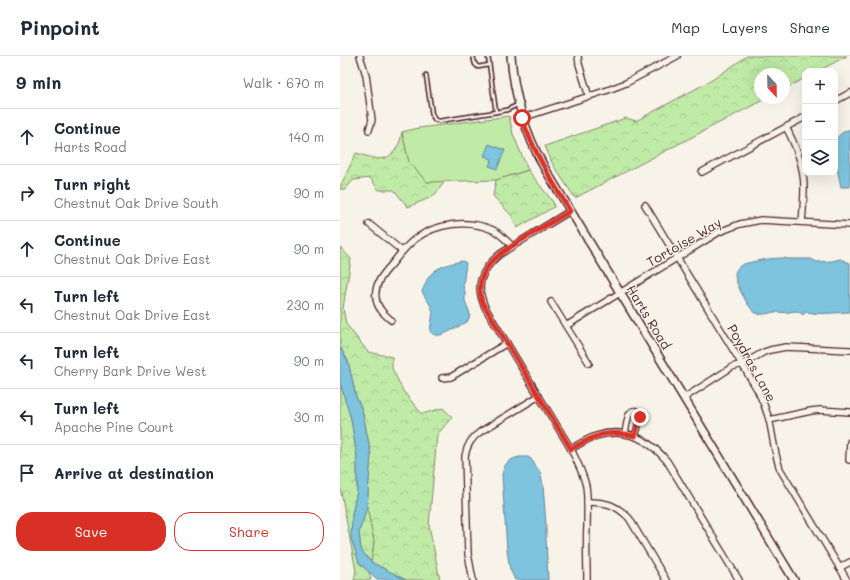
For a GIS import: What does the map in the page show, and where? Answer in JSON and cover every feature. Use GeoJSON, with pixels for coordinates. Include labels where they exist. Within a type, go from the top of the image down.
{"type":"FeatureCollection","features":[{"type":"Feature","properties":{"kind":"street"},"geometry":{"type":"LineString","coordinates":[[360,56],[366,75],[372,120],[369,130]]}},
{"type":"Feature","properties":{"kind":"street","name":"Harts Road"},"geometry":{"type":"LineString","coordinates":[[511,56],[514,81],[522,118],[538,155],[570,211],[794,580]]}},
{"type":"Feature","properties":{"kind":"street"},"geometry":{"type":"LineString","coordinates":[[578,56],[589,97]]}},
{"type":"Feature","properties":{"kind":"street"},"geometry":{"type":"LineString","coordinates":[[522,118],[589,97],[626,83],[668,58],[677,56]]}},
{"type":"Feature","properties":{"kind":"street"},"geometry":{"type":"LineString","coordinates":[[838,99],[850,93]]}},
{"type":"Feature","properties":{"kind":"street"},"geometry":{"type":"LineString","coordinates":[[702,172],[802,119]]}},
{"type":"Feature","properties":{"kind":"street"},"geometry":{"type":"LineString","coordinates":[[786,127],[802,164],[804,177],[802,222]]}},
{"type":"Feature","properties":{"kind":"street","name":"Poydras Lane"},"geometry":{"type":"LineString","coordinates":[[645,205],[757,389],[766,409],[774,449],[780,469],[847,580]]}},
{"type":"Feature","properties":{"kind":"street"},"geometry":{"type":"LineString","coordinates":[[570,211],[512,246],[493,260],[486,268],[482,278],[480,295],[482,302],[506,343],[579,464],[586,487],[587,580]]}},
{"type":"Feature","properties":{"kind":"street","name":"Tortoise Way"},"geometry":{"type":"LineString","coordinates":[[566,326],[719,232],[740,224],[761,220],[850,225]]}},
{"type":"Feature","properties":{"kind":"street"},"geometry":{"type":"LineString","coordinates":[[370,224],[402,251]]}},
{"type":"Feature","properties":{"kind":"street"},"geometry":{"type":"LineString","coordinates":[[391,320],[382,313],[378,306],[376,299],[377,283],[381,276],[413,240],[433,229],[443,226],[454,224],[474,225],[493,230],[512,246]]}},
{"type":"Feature","properties":{"kind":"street"},"geometry":{"type":"LineString","coordinates":[[551,302],[589,363]]}},
{"type":"Feature","properties":{"kind":"street"},"geometry":{"type":"LineString","coordinates":[[442,378],[451,377],[506,343]]}},
{"type":"Feature","properties":{"kind":"street"},"geometry":{"type":"LineString","coordinates":[[684,398],[732,367],[743,364],[764,352],[786,347],[850,350]]}},
{"type":"Feature","properties":{"kind":"street"},"geometry":{"type":"LineString","coordinates":[[473,580],[468,554],[466,448],[474,437],[480,432],[539,396]]}},
{"type":"Feature","properties":{"kind":"street"},"geometry":{"type":"LineString","coordinates":[[625,434],[629,415],[634,410],[639,413],[640,417],[635,436]]}},
{"type":"Feature","properties":{"kind":"street"},"geometry":{"type":"LineString","coordinates":[[769,420],[815,411],[850,412]]}},
{"type":"Feature","properties":{"kind":"street"},"geometry":{"type":"LineString","coordinates":[[571,449],[595,436],[615,433],[635,436],[656,448],[667,461],[739,580]]}},
{"type":"Feature","properties":{"kind":"street"},"geometry":{"type":"LineString","coordinates":[[849,460],[850,442]]}},
{"type":"Feature","properties":{"kind":"street"},"geometry":{"type":"LineString","coordinates":[[587,502],[602,502],[609,504],[615,506],[625,514],[629,518],[666,580]]}},
{"type":"Feature","properties":{"kind":"street"},"geometry":{"type":"LineString","coordinates":[[839,568],[850,562]]}},
{"type":"Feature","properties":{"kind":"lane"},"geometry":{"type":"LineString","coordinates":[[473,56],[475,64],[478,67],[489,65]]}},
{"type":"Feature","properties":{"kind":"lane"},"geometry":{"type":"LineString","coordinates":[[488,56],[496,112]]}},
{"type":"Feature","properties":{"kind":"lane"},"geometry":{"type":"LineString","coordinates":[[426,75],[434,120],[439,121],[507,110],[519,104]]}},
{"type":"Feature","properties":{"kind":"green space"},"geometry":{"type":"Polygon","coordinates":[[[747,56],[847,56],[824,68],[802,68],[802,80],[790,86],[790,68],[754,68],[754,104],[755,104],[575,198],[553,165],[545,146],[626,118],[636,121],[712,80],[747,56]]]}},
{"type":"Feature","properties":{"kind":"green space"},"geometry":{"type":"Polygon","coordinates":[[[509,116],[513,134],[528,170],[496,180],[427,182],[409,162],[402,132],[419,128],[509,116]]]}},
{"type":"Feature","properties":{"kind":"green space"},"geometry":{"type":"Polygon","coordinates":[[[402,132],[409,162],[427,182],[445,181],[434,196],[408,207],[394,190],[379,190],[370,178],[353,180],[345,190],[340,189],[356,153],[379,159],[389,157],[398,145],[402,132]]]}},
{"type":"Feature","properties":{"kind":"green space"},"geometry":{"type":"Polygon","coordinates":[[[528,170],[553,202],[554,207],[517,228],[512,216],[493,196],[496,180],[528,170]]]}},
{"type":"Feature","properties":{"kind":"green space"},"geometry":{"type":"Polygon","coordinates":[[[340,247],[351,259],[343,308],[346,324],[368,352],[392,357],[392,368],[403,391],[422,414],[443,408],[452,417],[437,435],[429,525],[440,580],[406,580],[371,562],[374,542],[367,507],[371,454],[362,409],[356,397],[348,361],[340,347],[340,247]]]}},
{"type":"Feature","properties":{"kind":"green space"},"geometry":{"type":"Polygon","coordinates":[[[340,383],[351,419],[357,457],[357,491],[352,515],[359,563],[369,572],[371,580],[354,580],[356,571],[340,487],[340,383]]]}},
{"type":"Feature","properties":{"kind":"green space"},"geometry":{"type":"Polygon","coordinates":[[[367,507],[374,542],[371,562],[361,550],[359,532],[367,507]]]}},
{"type":"Feature","properties":{"kind":"water"},"geometry":{"type":"Polygon","coordinates":[[[850,130],[850,187],[841,187],[838,173],[838,136],[850,130]]]}},
{"type":"Feature","properties":{"kind":"water"},"geometry":{"type":"Polygon","coordinates":[[[489,144],[505,150],[497,169],[489,166],[492,159],[484,156],[489,144]]]}},
{"type":"Feature","properties":{"kind":"water"},"geometry":{"type":"Polygon","coordinates":[[[766,259],[811,259],[817,262],[840,259],[850,263],[850,312],[820,314],[804,311],[803,315],[796,311],[760,314],[753,311],[739,289],[735,278],[737,269],[746,263],[766,259]]]}},
{"type":"Feature","properties":{"kind":"water"},"geometry":{"type":"Polygon","coordinates":[[[463,261],[466,263],[463,286],[465,301],[470,315],[469,318],[467,322],[447,333],[439,335],[433,334],[430,331],[433,312],[422,292],[423,288],[433,272],[448,264],[463,261]]]}},
{"type":"Feature","properties":{"kind":"water"},"geometry":{"type":"Polygon","coordinates":[[[340,347],[348,361],[356,397],[362,409],[371,454],[367,507],[359,532],[361,550],[371,562],[406,580],[377,579],[359,563],[351,538],[352,515],[357,491],[357,457],[351,419],[340,383],[340,347]]]}},
{"type":"Feature","properties":{"kind":"water"},"geometry":{"type":"Polygon","coordinates":[[[519,457],[528,457],[531,459],[540,472],[543,485],[546,525],[548,580],[515,580],[510,569],[507,550],[502,475],[507,463],[519,457]]]}},
{"type":"Feature","properties":{"kind":"route"},"geometry":{"type":"LineString","coordinates":[[522,118],[544,167],[570,211],[512,246],[493,260],[486,268],[482,278],[480,287],[482,302],[571,449],[586,440],[604,434],[615,433],[635,436],[640,417]]}}]}
